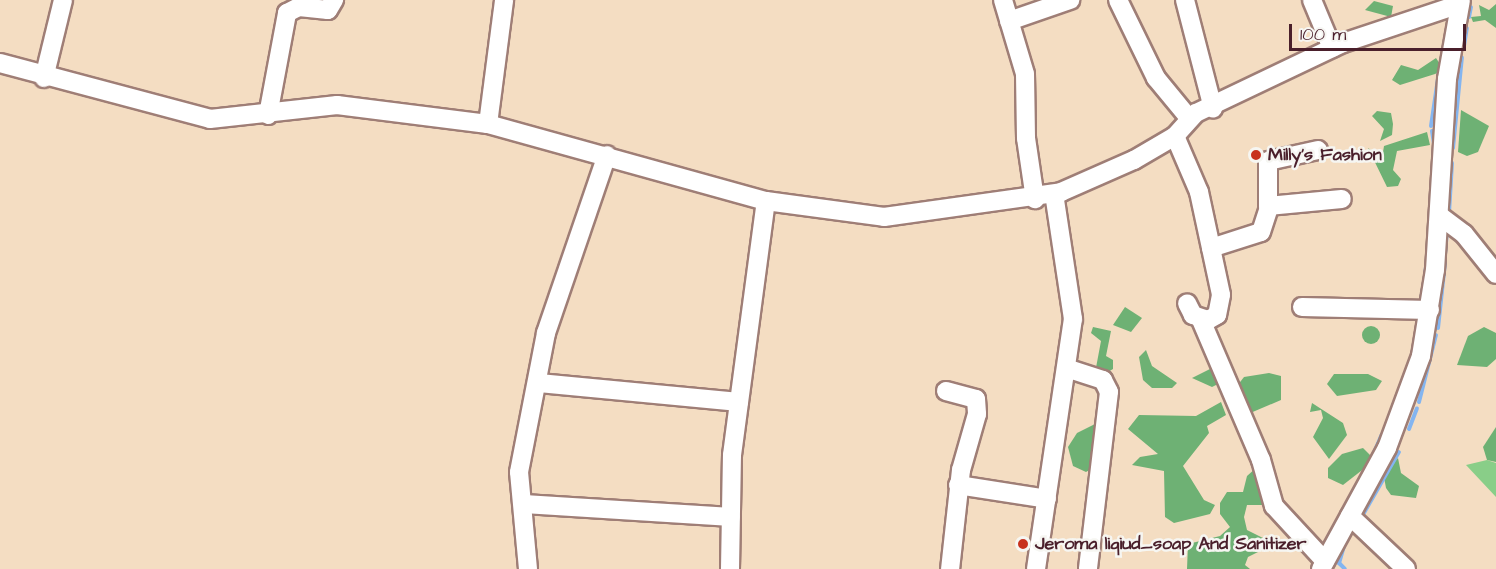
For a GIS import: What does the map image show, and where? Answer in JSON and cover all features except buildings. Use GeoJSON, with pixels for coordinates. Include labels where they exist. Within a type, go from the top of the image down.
{"type":"FeatureCollection","features":[{"type":"Feature","properties":{"kind":"street"},"geometry":{"type":"LineString","coordinates":[[44,78],[63,0]]}},
{"type":"Feature","properties":{"kind":"street"},"geometry":{"type":"LineString","coordinates":[[268,115],[287,13],[299,7],[328,10],[334,0]]}},
{"type":"Feature","properties":{"kind":"street"},"geometry":{"type":"LineString","coordinates":[[488,124],[504,0]]}},
{"type":"Feature","properties":{"kind":"street"},"geometry":{"type":"LineString","coordinates":[[1003,0],[1025,74],[1026,138],[1035,199]]}},
{"type":"Feature","properties":{"kind":"street"},"geometry":{"type":"LineString","coordinates":[[1009,21],[1070,0]]}},
{"type":"Feature","properties":{"kind":"street"},"geometry":{"type":"LineString","coordinates":[[1118,0],[1156,78],[1189,118]]}},
{"type":"Feature","properties":{"kind":"street"},"geometry":{"type":"LineString","coordinates":[[1185,0],[1213,108]]}},
{"type":"Feature","properties":{"kind":"street"},"geometry":{"type":"LineString","coordinates":[[1312,0],[1332,48]]}},
{"type":"Feature","properties":{"kind":"street"},"geometry":{"type":"LineString","coordinates":[[0,63],[44,78],[210,119],[268,115],[337,105],[488,124],[607,155],[766,201],[884,217],[1035,199],[1054,194],[1175,136],[1189,118],[1332,48],[1434,5],[1461,2],[1447,79],[1440,216],[1430,310],[1406,406],[1323,565],[1274,506],[1262,460],[1201,320],[1188,303]]}},
{"type":"Feature","properties":{"kind":"street"},"geometry":{"type":"LineString","coordinates":[[1175,136],[1199,192],[1221,307],[1217,315],[1201,320]]}},
{"type":"Feature","properties":{"kind":"street"},"geometry":{"type":"LineString","coordinates":[[1211,248],[1260,232],[1269,208],[1268,161],[1318,150]]}},
{"type":"Feature","properties":{"kind":"street"},"geometry":{"type":"LineString","coordinates":[[528,569],[525,504],[519,472],[539,383],[551,310],[594,205],[607,155]]}},
{"type":"Feature","properties":{"kind":"street"},"geometry":{"type":"LineString","coordinates":[[1036,569],[1074,298],[1054,194]]}},
{"type":"Feature","properties":{"kind":"street"},"geometry":{"type":"LineString","coordinates":[[1269,208],[1342,199]]}},
{"type":"Feature","properties":{"kind":"street"},"geometry":{"type":"LineString","coordinates":[[730,569],[739,402],[766,201]]}},
{"type":"Feature","properties":{"kind":"street"},"geometry":{"type":"LineString","coordinates":[[1440,216],[1464,234],[1496,274]]}},
{"type":"Feature","properties":{"kind":"street"},"geometry":{"type":"LineString","coordinates":[[1302,307],[1430,310]]}},
{"type":"Feature","properties":{"kind":"street"},"geometry":{"type":"LineString","coordinates":[[1066,368],[1103,380],[1109,392],[1088,569]]}},
{"type":"Feature","properties":{"kind":"street"},"geometry":{"type":"LineString","coordinates":[[539,383],[739,402]]}},
{"type":"Feature","properties":{"kind":"street"},"geometry":{"type":"LineString","coordinates":[[946,391],[977,402],[958,485],[950,569]]}},
{"type":"Feature","properties":{"kind":"street"},"geometry":{"type":"LineString","coordinates":[[958,485],[1047,499]]}},
{"type":"Feature","properties":{"kind":"street"},"geometry":{"type":"LineString","coordinates":[[525,504],[731,517]]}},
{"type":"Feature","properties":{"kind":"street"},"geometry":{"type":"LineString","coordinates":[[1350,516],[1406,569]]}},
{"type":"Feature","properties":{"kind":"green space"},"geometry":{"type":"Polygon","coordinates":[[[1374,1],[1393,6],[1391,17],[1365,10],[1374,1]]]}},
{"type":"Feature","properties":{"kind":"green space"},"geometry":{"type":"Polygon","coordinates":[[[1496,4],[1496,28],[1485,20],[1473,22],[1471,17],[1481,16],[1479,5],[1489,10],[1496,4]]]}},
{"type":"Feature","properties":{"kind":"green space"},"geometry":{"type":"Polygon","coordinates":[[[1436,58],[1444,70],[1400,85],[1392,80],[1401,65],[1418,70],[1436,58]]]}},
{"type":"Feature","properties":{"kind":"green space"},"geometry":{"type":"Polygon","coordinates":[[[1461,110],[1489,126],[1478,152],[1467,156],[1458,152],[1461,110]]]}},
{"type":"Feature","properties":{"kind":"green space"},"geometry":{"type":"Polygon","coordinates":[[[1377,111],[1391,113],[1393,124],[1392,135],[1380,141],[1384,129],[1372,116],[1377,111]]]}},
{"type":"Feature","properties":{"kind":"green space"},"geometry":{"type":"Polygon","coordinates":[[[1427,132],[1430,145],[1397,151],[1393,170],[1401,179],[1398,186],[1387,187],[1368,148],[1382,158],[1384,146],[1427,132]]]}},
{"type":"Feature","properties":{"kind":"green space"},"geometry":{"type":"Polygon","coordinates":[[[1125,307],[1142,318],[1131,332],[1113,325],[1125,307]]]}},
{"type":"Feature","properties":{"kind":"green space"},"geometry":{"type":"Polygon","coordinates":[[[1367,326],[1375,326],[1380,331],[1378,342],[1367,344],[1362,339],[1362,331],[1367,326]]]}},
{"type":"Feature","properties":{"kind":"green space"},"geometry":{"type":"Polygon","coordinates":[[[1093,327],[1111,331],[1106,356],[1113,360],[1113,369],[1103,375],[1095,373],[1101,341],[1091,333],[1093,327]]]}},
{"type":"Feature","properties":{"kind":"green space"},"geometry":{"type":"Polygon","coordinates":[[[1484,327],[1496,333],[1496,359],[1487,367],[1457,365],[1468,336],[1484,327]]]}},
{"type":"Feature","properties":{"kind":"green space"},"geometry":{"type":"Polygon","coordinates":[[[1146,350],[1152,366],[1177,383],[1172,388],[1152,388],[1143,380],[1139,357],[1146,350]]]}},
{"type":"Feature","properties":{"kind":"green space"},"geometry":{"type":"Polygon","coordinates":[[[1212,368],[1222,369],[1220,383],[1212,387],[1192,378],[1212,368]]]}},
{"type":"Feature","properties":{"kind":"green space"},"geometry":{"type":"Polygon","coordinates":[[[1269,373],[1281,376],[1281,400],[1248,414],[1237,386],[1244,377],[1269,373]]]}},
{"type":"Feature","properties":{"kind":"green space"},"geometry":{"type":"Polygon","coordinates":[[[1334,374],[1368,374],[1382,381],[1376,390],[1337,396],[1327,384],[1334,374]]]}},
{"type":"Feature","properties":{"kind":"green space"},"geometry":{"type":"Polygon","coordinates":[[[1221,402],[1226,415],[1207,426],[1209,433],[1183,466],[1204,500],[1215,505],[1210,514],[1174,523],[1165,517],[1164,471],[1132,465],[1140,457],[1158,454],[1128,429],[1139,415],[1196,416],[1221,402]]]}},
{"type":"Feature","properties":{"kind":"green space"},"geometry":{"type":"Polygon","coordinates":[[[1312,403],[1343,423],[1347,435],[1329,459],[1313,437],[1323,418],[1321,410],[1310,412],[1312,403]]]}},
{"type":"Feature","properties":{"kind":"green space"},"geometry":{"type":"Polygon","coordinates":[[[1095,424],[1102,427],[1096,466],[1086,472],[1073,466],[1068,447],[1077,433],[1095,424]]]}},
{"type":"Feature","properties":{"kind":"green space"},"geometry":{"type":"Polygon","coordinates":[[[1496,427],[1496,462],[1487,460],[1483,447],[1496,427]]]}},
{"type":"Feature","properties":{"kind":"green space"},"geometry":{"type":"Polygon","coordinates":[[[1363,448],[1375,460],[1343,485],[1328,478],[1328,468],[1342,454],[1363,448]]]}},
{"type":"Feature","properties":{"kind":"green space"},"geometry":{"type":"Polygon","coordinates":[[[1398,458],[1401,473],[1419,486],[1416,498],[1391,495],[1386,488],[1383,472],[1398,458]]]}},
{"type":"Feature","properties":{"kind":"green space"},"geometry":{"type":"Polygon","coordinates":[[[1487,460],[1496,463],[1496,497],[1466,465],[1487,460]]]}},
{"type":"Feature","properties":{"kind":"green space"},"geometry":{"type":"Polygon","coordinates":[[[1256,468],[1268,505],[1247,505],[1244,517],[1247,530],[1269,541],[1264,549],[1248,557],[1245,565],[1250,569],[1187,569],[1188,544],[1220,536],[1230,527],[1220,514],[1220,503],[1227,492],[1243,492],[1247,476],[1256,468]]]}},
{"type":"Feature","properties":{"kind":"waterway"},"geometry":{"type":"LineString","coordinates":[[1469,17],[1471,7]]}},
{"type":"Feature","properties":{"kind":"waterway"},"geometry":{"type":"LineString","coordinates":[[1464,46],[1467,28]]}},
{"type":"Feature","properties":{"kind":"waterway"},"geometry":{"type":"LineString","coordinates":[[1453,148],[1462,57]]}},
{"type":"Feature","properties":{"kind":"waterway"},"geometry":{"type":"LineString","coordinates":[[1431,126],[1439,72]]}},
{"type":"Feature","properties":{"kind":"waterway"},"geometry":{"type":"LineString","coordinates":[[1432,131],[1434,144]]}},
{"type":"Feature","properties":{"kind":"waterway"},"geometry":{"type":"LineString","coordinates":[[1449,213],[1452,163]]}},
{"type":"Feature","properties":{"kind":"waterway"},"geometry":{"type":"LineString","coordinates":[[1445,254],[1447,231]]}},
{"type":"Feature","properties":{"kind":"waterway"},"geometry":{"type":"LineString","coordinates":[[1425,275],[1427,259]]}},
{"type":"Feature","properties":{"kind":"waterway"},"geometry":{"type":"LineString","coordinates":[[1438,328],[1445,262]]}},
{"type":"Feature","properties":{"kind":"waterway"},"geometry":{"type":"LineString","coordinates":[[1420,305],[1424,282]]}},
{"type":"Feature","properties":{"kind":"waterway"},"geometry":{"type":"LineString","coordinates":[[1419,402],[1436,335]]}},
{"type":"Feature","properties":{"kind":"waterway"},"geometry":{"type":"LineString","coordinates":[[1409,429],[1417,408]]}},
{"type":"Feature","properties":{"kind":"waterway"},"geometry":{"type":"LineString","coordinates":[[1373,455],[1381,436]]}},
{"type":"Feature","properties":{"kind":"waterway"},"geometry":{"type":"LineString","coordinates":[[1361,518],[1399,452]]}},
{"type":"Feature","properties":{"kind":"waterway"},"geometry":{"type":"LineString","coordinates":[[1344,546],[1339,563],[1345,569]]}},
{"type":"Feature","properties":{"kind":"place","name":"Milly's Fashion"},"geometry":{"type":"Point","coordinates":[1256,155]}},
{"type":"Feature","properties":{"kind":"place","name":"Jeroma liqiud_soap And Sanitizer"},"geometry":{"type":"Point","coordinates":[1023,544]}}]}
